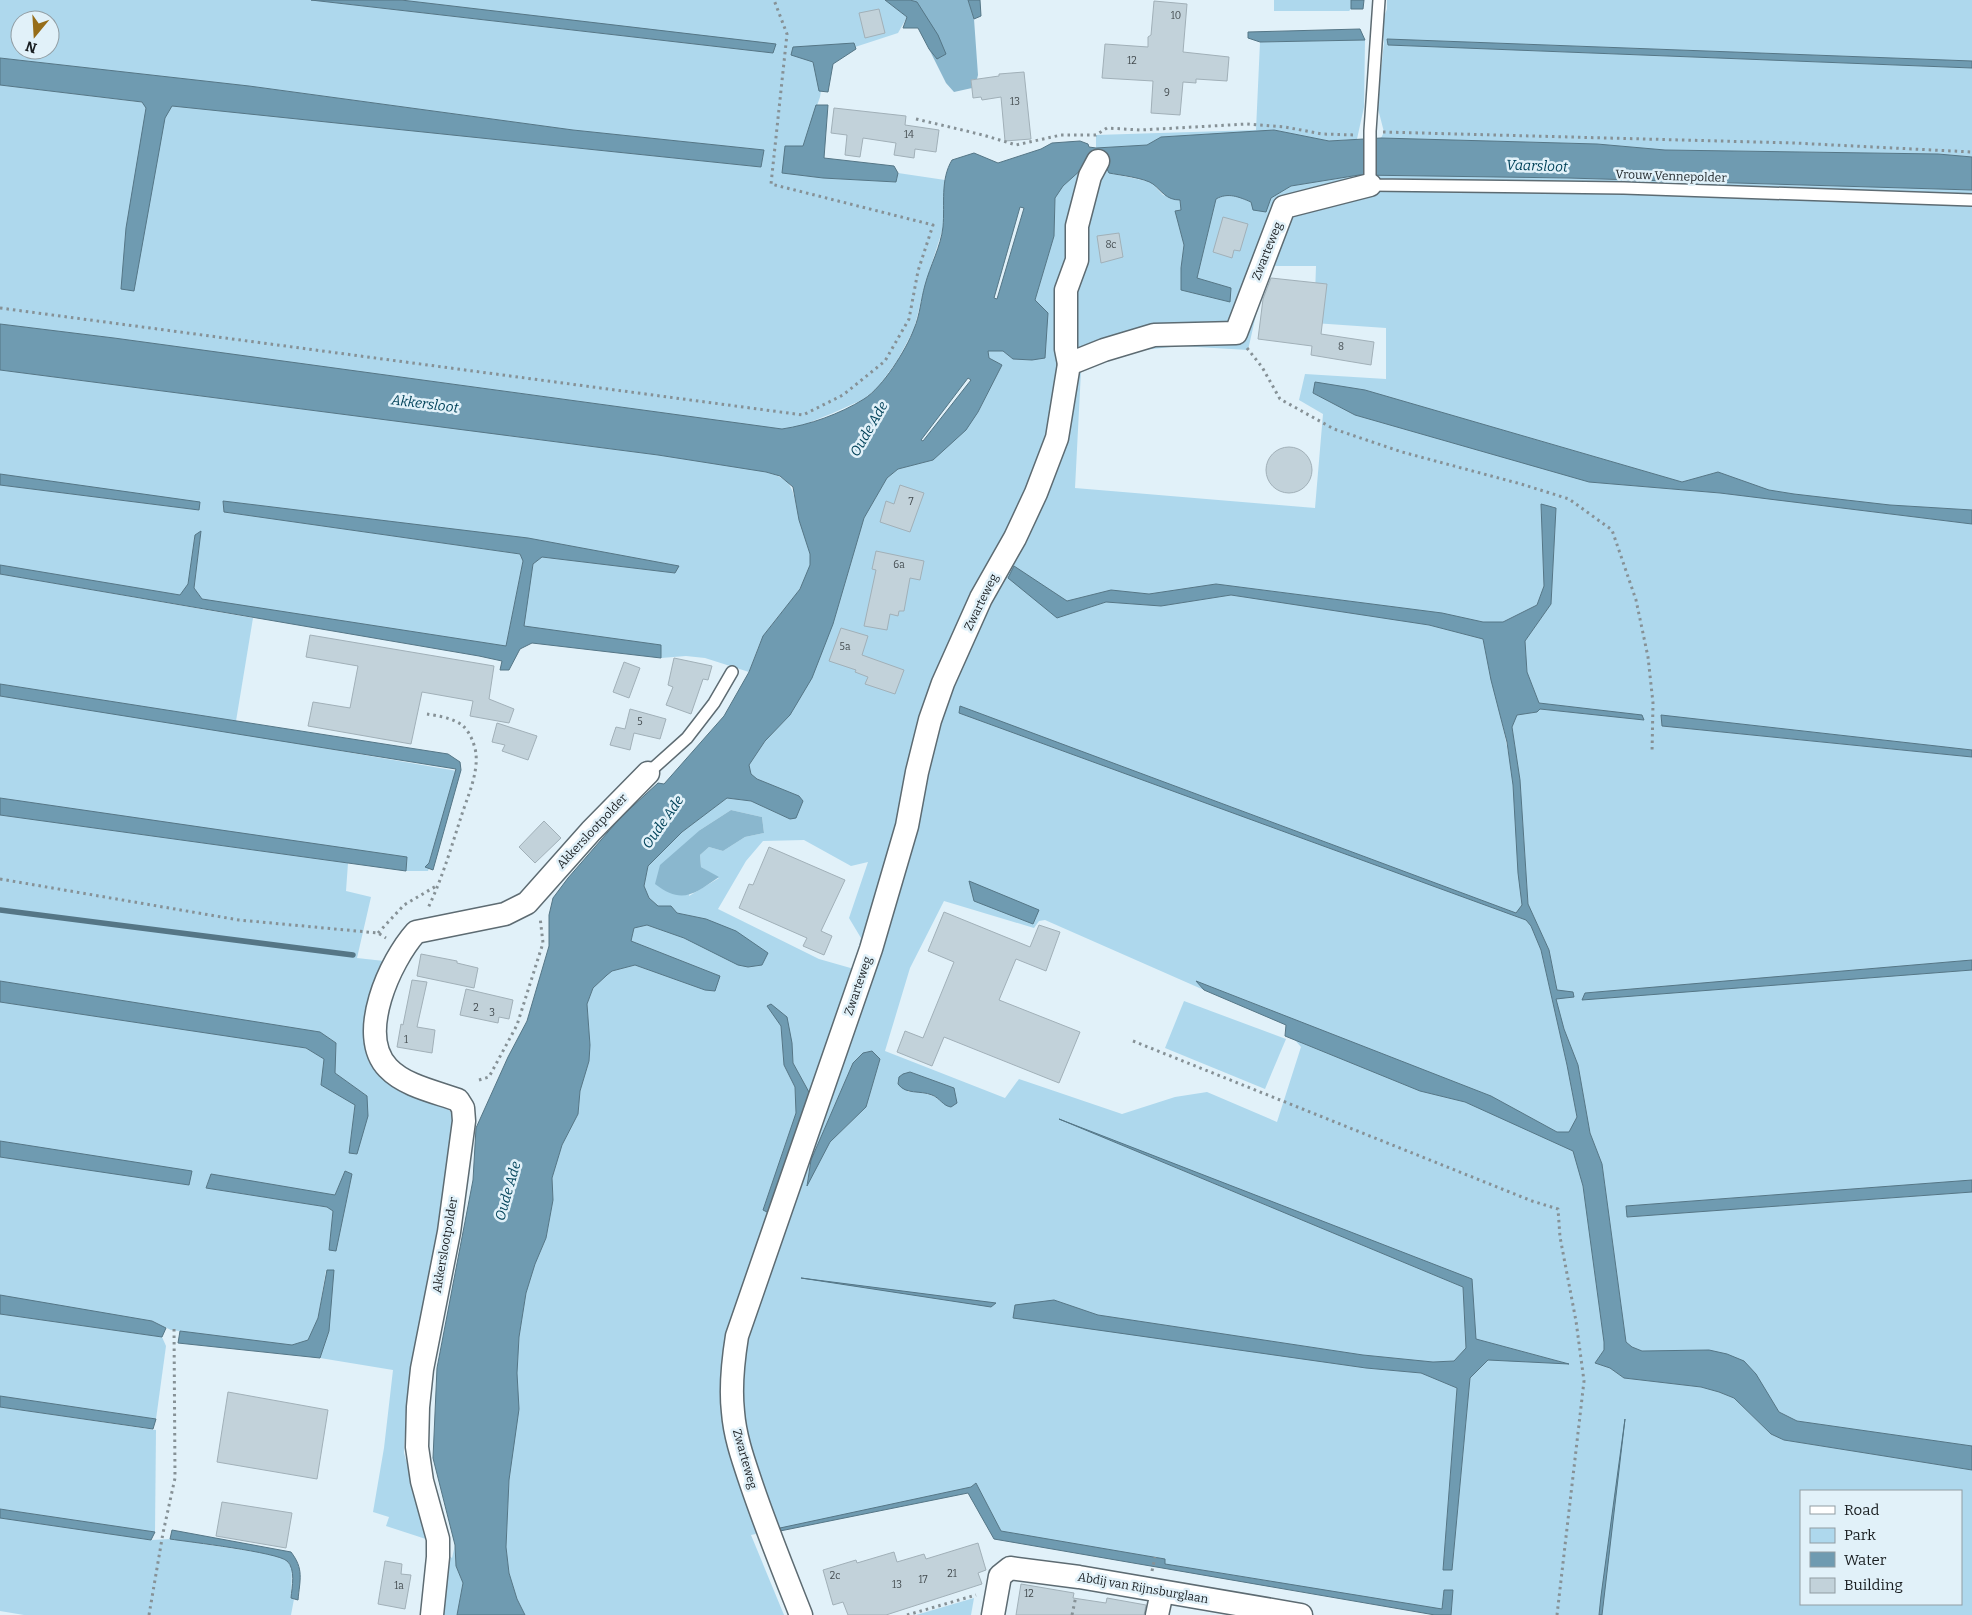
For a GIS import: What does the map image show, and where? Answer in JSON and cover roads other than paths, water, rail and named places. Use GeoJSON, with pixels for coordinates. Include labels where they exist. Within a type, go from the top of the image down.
{"type":"FeatureCollection","features":[{"type":"Feature","properties":{"kind":"street","name":"Zwarteweg"},"geometry":{"type":"LineString","coordinates":[[801,1615],[761,1514],[739,1447],[733,1412],[732,1388],[737,1336],[871,949],[907,826],[917,772],[930,720],[943,683],[981,598],[1036,493],[1057,438],[1069,364],[1066,349],[1066,290],[1077,260],[1077,226],[1090,176],[1098,161]]}},
{"type":"Feature","properties":{"kind":"street","name":"Zwarteweg"},"geometry":{"type":"LineString","coordinates":[[1069,364],[1104,350],[1154,335],[1236,333],[1284,207],[1370,185]]}},
{"type":"Feature","properties":{"kind":"street","name":"Akkerslootpolder"},"geometry":{"type":"LineString","coordinates":[[432,1615],[438,1539],[422,1481],[417,1447],[418,1407],[422,1369],[449,1232],[463,1108],[458,1100],[406,1080],[389,1069],[380,1058],[375,1044],[379,1007],[390,970],[402,949],[416,932],[505,914],[527,903],[591,830],[648,773]]}},
{"type":"Feature","properties":{"kind":"street","name":"Abdij van Rijnsburglaan"},"geometry":{"type":"LineString","coordinates":[[994,1615],[1000,1576],[1010,1568],[1088,1578],[1301,1615]]}},
{"type":"Feature","properties":{"kind":"street"},"geometry":{"type":"LineString","coordinates":[[1158,1615],[1162,1592]]}},
{"type":"Feature","properties":{"kind":"lane"},"geometry":{"type":"LineString","coordinates":[[1370,185],[1370,132],[1379,0]]}},
{"type":"Feature","properties":{"kind":"lane","name":"Vrouw Vennepolder"},"geometry":{"type":"LineString","coordinates":[[1370,185],[1624,188],[1972,200]]}},
{"type":"Feature","properties":{"kind":"lane","name":"Akkerslootpolder"},"geometry":{"type":"LineString","coordinates":[[648,773],[687,738],[714,703],[732,672]]}},
{"type":"Feature","properties":{"kind":"water"},"geometry":{"type":"Polygon","coordinates":[[[311,0],[401,0],[776,44],[773,53],[311,0]]]}},
{"type":"Feature","properties":{"kind":"water"},"geometry":{"type":"Polygon","coordinates":[[[885,0],[910,0],[917,2],[938,35],[946,54],[937,59],[929,49],[918,28],[903,28],[907,17],[885,0]]]}},
{"type":"Feature","properties":{"kind":"water"},"geometry":{"type":"Polygon","coordinates":[[[968,0],[980,0],[981,16],[974,19],[968,0]]]}},
{"type":"Feature","properties":{"kind":"water"},"geometry":{"type":"Polygon","coordinates":[[[1351,0],[1364,0],[1363,9],[1351,9],[1351,0]]]}},
{"type":"Feature","properties":{"kind":"water"},"geometry":{"type":"Polygon","coordinates":[[[1360,29],[1365,40],[1260,42],[1248,38],[1248,32],[1360,29]]]}},
{"type":"Feature","properties":{"kind":"water"},"geometry":{"type":"Polygon","coordinates":[[[1387,39],[1972,61],[1972,68],[1388,45],[1387,39]]]}},
{"type":"Feature","properties":{"kind":"water"},"geometry":{"type":"Polygon","coordinates":[[[854,43],[856,49],[833,64],[828,92],[819,91],[813,62],[791,55],[793,47],[854,43]]]}},
{"type":"Feature","properties":{"kind":"water"},"geometry":{"type":"Polygon","coordinates":[[[0,58],[249,86],[573,130],[764,150],[761,167],[172,106],[165,118],[134,291],[121,289],[126,228],[146,108],[142,102],[0,85],[0,58]]]}},
{"type":"Feature","properties":{"kind":"water"},"geometry":{"type":"Polygon","coordinates":[[[816,105],[828,105],[824,158],[894,166],[898,173],[896,182],[823,178],[782,173],[785,146],[803,146],[816,105]]]}},
{"type":"Feature","properties":{"kind":"water"},"geometry":{"type":"Polygon","coordinates":[[[1274,130],[1329,141],[1381,138],[1597,144],[1665,150],[1938,154],[1972,157],[1972,190],[1568,178],[1359,175],[1291,186],[1271,198],[1266,212],[1253,210],[1251,202],[1238,197],[1225,196],[1216,199],[1197,278],[1231,288],[1230,302],[1181,290],[1184,245],[1175,211],[1181,210],[1180,200],[1168,197],[1149,182],[1109,173],[1101,158],[1083,168],[1063,186],[1055,198],[1054,236],[1035,300],[1048,313],[1045,358],[1032,360],[1013,359],[1003,351],[988,351],[989,358],[1002,365],[978,412],[966,430],[933,460],[898,469],[887,478],[864,518],[833,624],[812,678],[790,715],[765,741],[749,765],[751,774],[757,779],[799,796],[803,801],[796,818],[790,819],[751,801],[727,798],[682,832],[648,866],[644,886],[649,898],[658,906],[671,906],[677,913],[706,919],[736,931],[768,953],[762,965],[748,967],[738,965],[684,938],[647,925],[634,928],[631,941],[720,976],[715,991],[705,990],[635,965],[612,971],[593,988],[587,1004],[590,1045],[589,1061],[580,1091],[578,1114],[562,1145],[552,1178],[553,1200],[546,1238],[526,1293],[519,1337],[517,1373],[519,1409],[509,1480],[506,1547],[509,1573],[517,1599],[525,1615],[457,1615],[463,1583],[456,1566],[455,1545],[433,1458],[437,1368],[473,1180],[476,1128],[508,1057],[527,1021],[549,946],[549,915],[553,898],[621,817],[658,783],[664,784],[724,716],[749,672],[763,636],[800,589],[810,565],[810,554],[799,520],[793,487],[780,476],[766,472],[658,455],[0,370],[0,324],[782,429],[824,418],[864,399],[879,386],[900,357],[916,324],[925,285],[940,241],[943,227],[944,184],[952,160],[974,153],[998,163],[1041,149],[1052,143],[1080,141],[1088,144],[1089,147],[1096,148],[1147,145],[1161,137],[1274,130]],[[1020,207],[994,298],[997,299],[1024,208],[1020,207]],[[968,378],[921,440],[923,441],[971,380],[968,378]]]}},
{"type":"Feature","properties":{"kind":"water"},"geometry":{"type":"Polygon","coordinates":[[[1315,382],[1365,390],[1682,482],[1718,472],[1769,490],[1794,494],[1890,505],[1972,510],[1972,524],[1720,493],[1589,482],[1355,415],[1313,393],[1315,382]]]}},
{"type":"Feature","properties":{"kind":"water"},"geometry":{"type":"Polygon","coordinates":[[[0,474],[200,502],[199,510],[0,485],[0,474]]]}},
{"type":"Feature","properties":{"kind":"water"},"geometry":{"type":"Polygon","coordinates":[[[223,501],[528,538],[679,566],[675,573],[542,557],[533,564],[524,626],[661,645],[661,658],[532,643],[520,649],[509,670],[500,670],[502,661],[479,656],[0,574],[0,565],[180,595],[188,584],[195,535],[201,531],[194,588],[202,599],[506,646],[523,561],[520,554],[224,512],[223,501]]]}},
{"type":"Feature","properties":{"kind":"water"},"geometry":{"type":"Polygon","coordinates":[[[1541,504],[1556,508],[1551,604],[1525,641],[1527,672],[1539,703],[1642,715],[1644,720],[1540,709],[1537,712],[1517,715],[1512,727],[1520,780],[1528,904],[1549,950],[1557,990],[1573,992],[1574,997],[1556,999],[1564,1029],[1578,1065],[1590,1133],[1602,1164],[1626,1342],[1642,1351],[1709,1350],[1727,1354],[1744,1361],[1756,1374],[1779,1412],[1797,1421],[1972,1446],[1972,1470],[1784,1440],[1771,1434],[1734,1398],[1701,1387],[1624,1378],[1610,1368],[1595,1363],[1604,1350],[1604,1342],[1583,1186],[1573,1151],[1465,1102],[1420,1091],[1285,1036],[1286,1025],[1204,990],[1196,981],[1491,1096],[1557,1132],[1569,1132],[1577,1117],[1567,1065],[1541,950],[1531,926],[1526,920],[959,713],[960,706],[1516,913],[1522,905],[1518,873],[1513,785],[1507,742],[1491,680],[1483,639],[1429,625],[1231,595],[1161,606],[1106,602],[1057,618],[1008,578],[1014,566],[1067,601],[1111,590],[1149,594],[1216,584],[1442,613],[1483,622],[1503,622],[1537,605],[1544,586],[1541,504]]]}},
{"type":"Feature","properties":{"kind":"water"},"geometry":{"type":"Polygon","coordinates":[[[0,684],[448,754],[460,762],[461,770],[433,870],[425,867],[429,863],[456,769],[0,696],[0,684]]]}},
{"type":"Feature","properties":{"kind":"water"},"geometry":{"type":"Polygon","coordinates":[[[1661,715],[1972,750],[1972,757],[1662,726],[1661,715]]]}},
{"type":"Feature","properties":{"kind":"water"},"geometry":{"type":"Polygon","coordinates":[[[0,798],[407,857],[406,871],[0,815],[0,798]]]}},
{"type":"Feature","properties":{"kind":"water"},"geometry":{"type":"Polygon","coordinates":[[[969,881],[1039,910],[1033,924],[974,901],[969,881]]]}},
{"type":"Feature","properties":{"kind":"water"},"geometry":{"type":"Polygon","coordinates":[[[1972,960],[1972,970],[1582,1000],[1585,993],[1972,960]]]}},
{"type":"Feature","properties":{"kind":"water"},"geometry":{"type":"Polygon","coordinates":[[[0,981],[320,1032],[336,1043],[335,1073],[367,1096],[368,1116],[357,1154],[349,1153],[355,1105],[321,1085],[324,1059],[306,1048],[0,1002],[0,981]]]}},
{"type":"Feature","properties":{"kind":"water"},"geometry":{"type":"Polygon","coordinates":[[[771,1004],[787,1017],[792,1043],[793,1063],[810,1094],[769,1213],[763,1210],[796,1113],[795,1087],[784,1065],[781,1026],[767,1006],[771,1004]]]}},
{"type":"Feature","properties":{"kind":"water"},"geometry":{"type":"Polygon","coordinates":[[[872,1051],[880,1059],[866,1107],[830,1142],[807,1186],[811,1160],[853,1063],[863,1053],[872,1051]]]}},
{"type":"Feature","properties":{"kind":"water"},"geometry":{"type":"Polygon","coordinates":[[[910,1072],[954,1088],[957,1103],[951,1107],[932,1095],[905,1090],[898,1084],[899,1077],[910,1072]]]}},
{"type":"Feature","properties":{"kind":"water"},"geometry":{"type":"Polygon","coordinates":[[[1059,1119],[1472,1279],[1476,1339],[1569,1364],[1488,1360],[1470,1378],[1452,1570],[1443,1570],[1457,1388],[1421,1373],[1366,1368],[1013,1318],[1015,1305],[1054,1300],[1098,1315],[1363,1355],[1433,1362],[1454,1361],[1466,1348],[1463,1287],[1059,1119]]]}},
{"type":"Feature","properties":{"kind":"water"},"geometry":{"type":"Polygon","coordinates":[[[0,1141],[192,1171],[189,1185],[0,1157],[0,1141]]]}},
{"type":"Feature","properties":{"kind":"water"},"geometry":{"type":"Polygon","coordinates":[[[345,1171],[352,1174],[336,1251],[329,1250],[333,1211],[327,1207],[206,1188],[211,1174],[335,1195],[345,1171]]]}},
{"type":"Feature","properties":{"kind":"water"},"geometry":{"type":"Polygon","coordinates":[[[1972,1180],[1972,1192],[1627,1217],[1626,1206],[1972,1180]]]}},
{"type":"Feature","properties":{"kind":"water"},"geometry":{"type":"Polygon","coordinates":[[[327,1270],[334,1270],[329,1331],[320,1358],[178,1343],[180,1331],[292,1345],[308,1340],[318,1318],[327,1270]]]}},
{"type":"Feature","properties":{"kind":"water"},"geometry":{"type":"Polygon","coordinates":[[[801,1278],[996,1303],[991,1307],[801,1278]]]}},
{"type":"Feature","properties":{"kind":"water"},"geometry":{"type":"Polygon","coordinates":[[[0,1295],[152,1321],[166,1328],[162,1337],[0,1314],[0,1295]]]}},
{"type":"Feature","properties":{"kind":"water"},"geometry":{"type":"Polygon","coordinates":[[[0,1396],[156,1419],[153,1429],[0,1407],[0,1396]]]}},
{"type":"Feature","properties":{"kind":"water"},"geometry":{"type":"Polygon","coordinates":[[[1625,1419],[1602,1615],[1599,1615],[1601,1596],[1625,1419]]]}},
{"type":"Feature","properties":{"kind":"water"},"geometry":{"type":"Polygon","coordinates":[[[976,1483],[1001,1531],[1165,1559],[1165,1564],[1442,1609],[1444,1590],[1453,1590],[1451,1615],[1435,1615],[994,1539],[968,1493],[780,1531],[780,1528],[971,1487],[976,1483]]]}},
{"type":"Feature","properties":{"kind":"water"},"geometry":{"type":"Polygon","coordinates":[[[0,1509],[155,1532],[151,1540],[0,1518],[0,1509]]]}},
{"type":"Feature","properties":{"kind":"water"},"geometry":{"type":"Polygon","coordinates":[[[172,1530],[291,1552],[299,1569],[298,1600],[291,1598],[293,1584],[292,1569],[287,1561],[267,1554],[170,1539],[172,1530]]]}},
{"type":"Feature","properties":{"kind":"waterway"},"geometry":{"type":"LineString","coordinates":[[0,910],[353,955]]}},
{"type":"Feature","properties":{"kind":"water label","name":"Vaarsloot"},"geometry":{"type":"Point","coordinates":[1537,166]}},
{"type":"Feature","properties":{"kind":"water label","name":"Akkersloot"},"geometry":{"type":"Point","coordinates":[425,404]}},
{"type":"Feature","properties":{"kind":"water label","name":"Oude Ade"},"geometry":{"type":"Point","coordinates":[869,429]}},
{"type":"Feature","properties":{"kind":"water label","name":"Oude Ade"},"geometry":{"type":"Point","coordinates":[663,822]}},
{"type":"Feature","properties":{"kind":"water label","name":"Oude Ade"},"geometry":{"type":"Point","coordinates":[508,1191]}}]}
